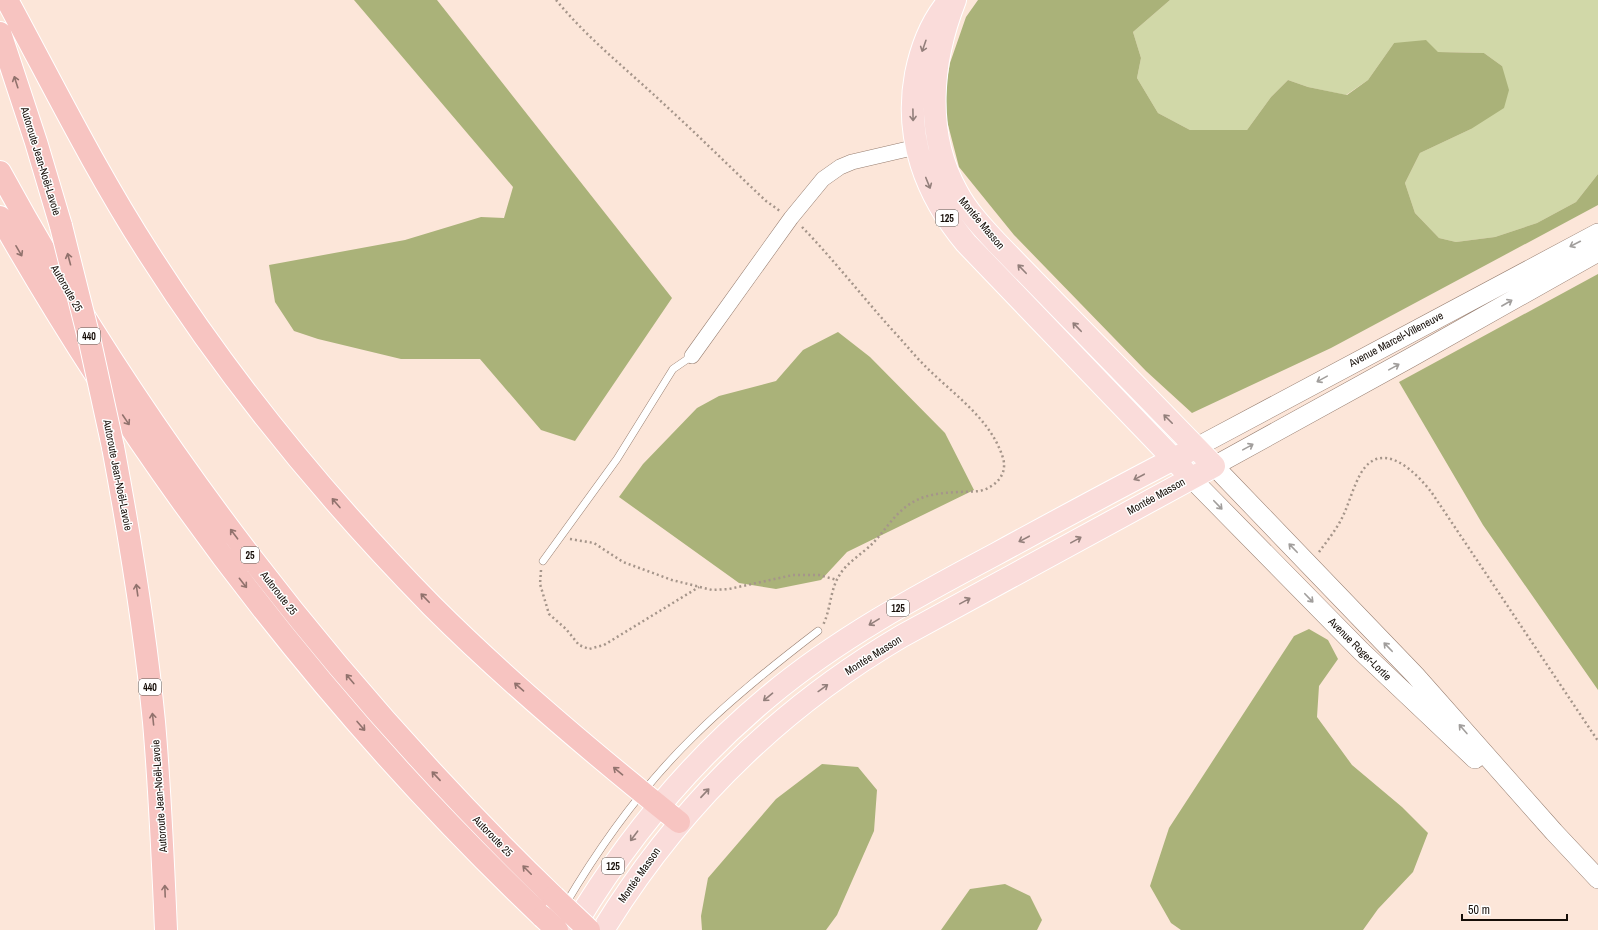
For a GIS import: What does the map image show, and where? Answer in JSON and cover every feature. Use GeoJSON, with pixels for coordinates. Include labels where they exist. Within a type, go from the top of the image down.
{"type":"FeatureCollection","features":[{"type":"Feature","properties":{"kind":"highway"},"geometry":{"type":"LineString","coordinates":[[7,0],[88,153],[149,254],[200,330],[261,412],[346,515],[433,607],[510,679],[679,822]]}},
{"type":"Feature","properties":{"kind":"highway","name":"Autoroute Jean-Noël-Lavoie"},"geometry":{"type":"LineString","coordinates":[[0,34],[32,129],[61,226],[90,342],[112,447],[131,550],[149,683],[160,796],[166,930]]}},
{"type":"Feature","properties":{"kind":"highway","name":"Autoroute 25"},"geometry":{"type":"LineString","coordinates":[[0,172],[103,346],[203,493],[264,574],[338,665],[408,746],[489,832],[556,919]]}},
{"type":"Feature","properties":{"kind":"highway","name":"Autoroute 25"},"geometry":{"type":"LineString","coordinates":[[0,217],[42,290],[148,453],[195,519],[260,605],[329,689],[402,772],[475,849],[556,919],[589,930]]}},
{"type":"Feature","properties":{"kind":"main road","name":"Montée Masson"},"geometry":{"type":"LineString","coordinates":[[950,0],[927,35],[919,60],[912,106],[913,130],[916,146],[930,190],[953,228],[1173,459]]}},
{"type":"Feature","properties":{"kind":"main road","name":"Montée Masson"},"geometry":{"type":"LineString","coordinates":[[955,0],[940,50],[934,104],[938,142],[950,180],[973,217],[1195,448]]}},
{"type":"Feature","properties":{"kind":"main road"},"geometry":{"type":"LineString","coordinates":[[1173,459],[1195,448]]}},
{"type":"Feature","properties":{"kind":"main road","name":"Avenue Roger-Lortie"},"geometry":{"type":"LineString","coordinates":[[1195,448],[1214,466]]}},
{"type":"Feature","properties":{"kind":"main road","name":"125"},"geometry":{"type":"LineString","coordinates":[[556,919],[612,867],[650,799],[700,760],[751,711],[828,651],[927,591],[1173,459]]}},
{"type":"Feature","properties":{"kind":"main road","name":"Avenue Roger-Lortie"},"geometry":{"type":"LineString","coordinates":[[1173,459],[1190,477]]}},
{"type":"Feature","properties":{"kind":"main road","name":"Montée Masson"},"geometry":{"type":"LineString","coordinates":[[603,930],[637,877],[679,822],[760,738],[808,699],[864,658],[1190,477],[1214,466]]}},
{"type":"Feature","properties":{"kind":"street"},"geometry":{"type":"LineString","coordinates":[[692,356],[792,218],[823,179],[840,167],[864,158],[938,142]]}},
{"type":"Feature","properties":{"kind":"street","name":"Avenue Marcel-Villeneuve"},"geometry":{"type":"LineString","coordinates":[[1195,448],[1598,233]]}},
{"type":"Feature","properties":{"kind":"street","name":"Avenue Marcel-Villeneuve"},"geometry":{"type":"LineString","coordinates":[[1214,466],[1598,252]]}},
{"type":"Feature","properties":{"kind":"street","name":"Avenue Roger-Lortie"},"geometry":{"type":"LineString","coordinates":[[1214,466],[1415,675],[1554,832],[1598,879]]}},
{"type":"Feature","properties":{"kind":"street","name":"Avenue Roger-Lortie"},"geometry":{"type":"LineString","coordinates":[[1190,477],[1396,685],[1554,832]]}},
{"type":"Feature","properties":{"kind":"lane"},"geometry":{"type":"LineString","coordinates":[[543,561],[617,459],[673,370],[692,356]]}},
{"type":"Feature","properties":{"kind":"lane"},"geometry":{"type":"LineString","coordinates":[[650,799],[693,736],[746,689],[818,631]]}},
{"type":"Feature","properties":{"kind":"path"},"geometry":{"type":"LineString","coordinates":[[556,0],[574,21],[603,50],[666,105],[766,201],[792,218],[808,233],[925,366],[965,402],[985,425],[997,444],[1004,460],[1002,475],[999,481],[988,489],[930,495],[907,506],[880,536],[840,574],[826,620],[818,631]]}},
{"type":"Feature","properties":{"kind":"path"},"geometry":{"type":"LineString","coordinates":[[1309,565],[1338,524],[1357,481],[1366,467],[1373,461],[1384,458],[1389,458],[1404,465],[1413,472],[1432,493],[1598,741]]}},
{"type":"Feature","properties":{"kind":"path"},"geometry":{"type":"LineString","coordinates":[[561,536],[594,543],[623,562],[672,580],[712,590],[729,589],[788,576],[805,574],[837,580]]}},
{"type":"Feature","properties":{"kind":"path"},"geometry":{"type":"LineString","coordinates":[[543,561],[540,584],[549,614],[566,629],[579,644],[589,649],[604,645],[692,590],[700,587]]}},
{"type":"Feature","properties":{"kind":"green space"},"geometry":{"type":"Polygon","coordinates":[[[354,0],[437,0],[672,298],[575,441],[541,430],[480,359],[401,359],[318,339],[294,331],[275,302],[269,265],[405,240],[481,217],[504,218],[513,187],[354,0]]]}},
{"type":"Feature","properties":{"kind":"green space"},"geometry":{"type":"Polygon","coordinates":[[[978,0],[1170,0],[1133,32],[1141,58],[1137,78],[1158,113],[1190,130],[1247,130],[1271,97],[1288,80],[1308,87],[1347,95],[1368,80],[1394,43],[1426,40],[1438,52],[1484,53],[1502,66],[1509,90],[1504,108],[1471,129],[1420,153],[1405,183],[1415,213],[1439,238],[1456,242],[1495,237],[1537,223],[1576,202],[1598,174],[1598,205],[1331,348],[1192,413],[1146,371],[1014,235],[959,167],[946,117],[945,91],[950,63],[966,17],[978,0]]]}},
{"type":"Feature","properties":{"kind":"green space"},"geometry":{"type":"Polygon","coordinates":[[[1170,0],[1598,0],[1598,174],[1576,202],[1537,223],[1495,237],[1456,242],[1439,238],[1415,213],[1405,183],[1420,153],[1471,129],[1502,66],[1484,53],[1438,52],[1394,43],[1368,80],[1346,95],[1308,87],[1288,80],[1271,97],[1247,130],[1190,130],[1158,113],[1137,78],[1141,58],[1133,32],[1170,0]]]}},
{"type":"Feature","properties":{"kind":"green space"},"geometry":{"type":"Polygon","coordinates":[[[1598,274],[1598,690],[1483,525],[1399,382],[1598,274]]]}},
{"type":"Feature","properties":{"kind":"green space"},"geometry":{"type":"Polygon","coordinates":[[[838,332],[870,357],[945,433],[974,490],[847,552],[821,580],[776,589],[739,583],[619,497],[643,464],[697,408],[719,396],[776,381],[803,350],[838,332]]]}},
{"type":"Feature","properties":{"kind":"green space"},"geometry":{"type":"Polygon","coordinates":[[[1309,629],[1328,640],[1338,659],[1319,686],[1317,717],[1352,765],[1402,807],[1428,833],[1413,872],[1378,909],[1363,930],[1181,930],[1171,923],[1150,886],[1169,828],[1294,636],[1309,629]]]}},
{"type":"Feature","properties":{"kind":"green space"},"geometry":{"type":"Polygon","coordinates":[[[822,764],[858,767],[877,790],[874,831],[837,915],[826,930],[702,930],[701,916],[708,878],[776,799],[822,764]]]}},
{"type":"Feature","properties":{"kind":"green space"},"geometry":{"type":"Polygon","coordinates":[[[1005,884],[1030,896],[1042,920],[1037,930],[941,930],[970,889],[1005,884]]]}}]}
